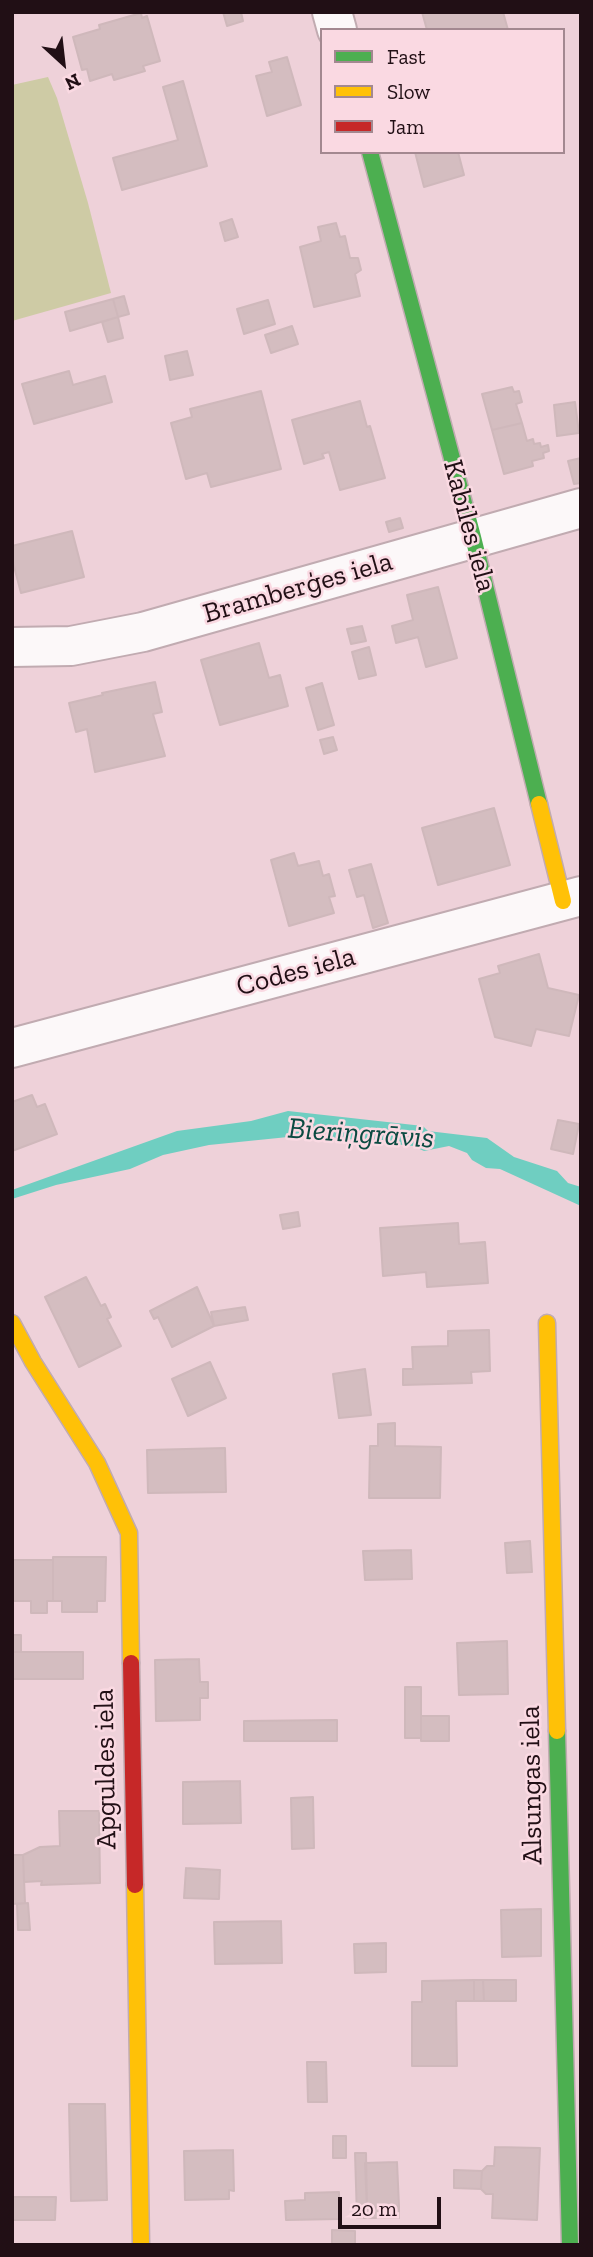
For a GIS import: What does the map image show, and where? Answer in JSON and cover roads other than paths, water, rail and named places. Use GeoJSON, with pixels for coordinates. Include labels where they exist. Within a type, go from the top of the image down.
{"type":"FeatureCollection","features":[{"type":"Feature","properties":{"kind":"street","name":"Kabiles iela"},"geometry":{"type":"LineString","coordinates":[[371,154],[572,898]]}},
{"type":"Feature","properties":{"kind":"street","name":"Bramberģes iela"},"geometry":{"type":"LineString","coordinates":[[12,647],[71,646],[143,632],[581,508]]}},
{"type":"Feature","properties":{"kind":"street","name":"Codes iela"},"geometry":{"type":"LineString","coordinates":[[12,1048],[572,898]]}},
{"type":"Feature","properties":{"kind":"street","name":"Apguldes iela"},"geometry":{"type":"LineString","coordinates":[[12,1323],[33,1362],[97,1464],[129,1533],[141,2245]]}},
{"type":"Feature","properties":{"kind":"street","name":"Alsungas iela"},"geometry":{"type":"LineString","coordinates":[[547,1323],[570,2245]]}},
{"type":"Feature","properties":{"kind":"water","name":"Bieriņgrāvis"},"geometry":{"type":"Polygon","coordinates":[[[288,1111],[423,1126],[428,1131],[487,1138],[514,1157],[557,1171],[568,1183],[581,1187],[581,1206],[500,1169],[486,1168],[472,1160],[467,1153],[449,1146],[424,1151],[413,1146],[339,1138],[288,1137],[209,1145],[163,1155],[130,1169],[56,1185],[12,1199],[12,1190],[177,1131],[251,1121],[288,1111]]]}}]}
